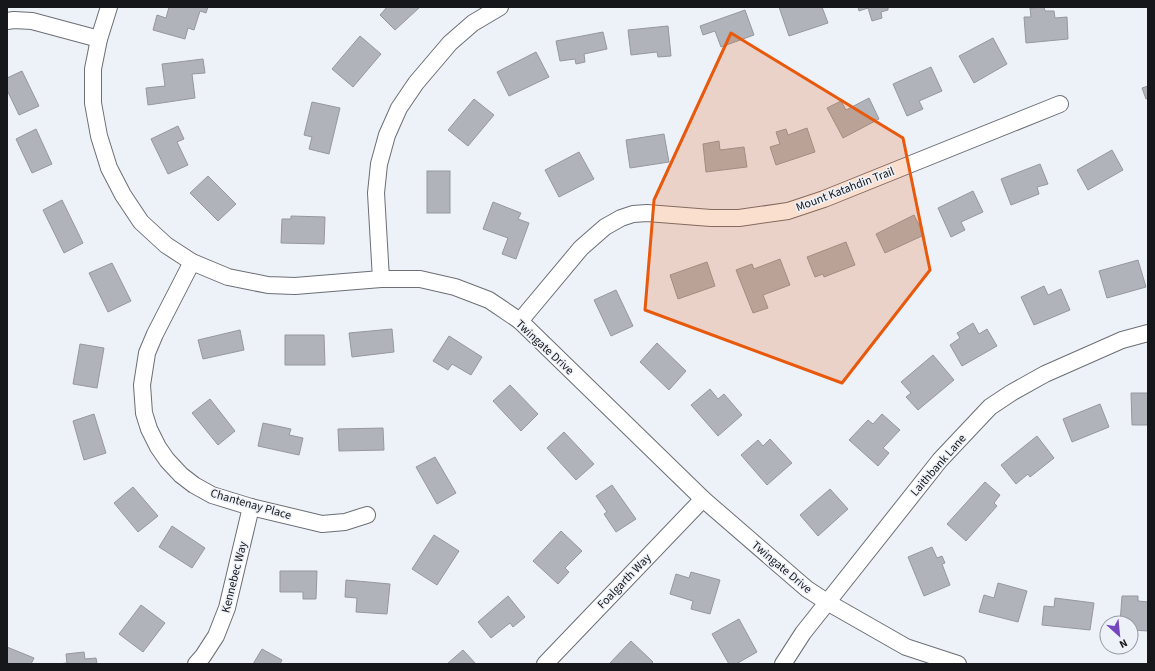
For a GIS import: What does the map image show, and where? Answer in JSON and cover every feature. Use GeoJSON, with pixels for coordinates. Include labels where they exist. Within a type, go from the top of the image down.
{"type":"FeatureCollection","features":[{"type":"Feature","properties":{"kind":"street","name":"Twingate Drive"},"geometry":{"type":"LineString","coordinates":[[108,7],[99,39],[93,70],[93,103],[98,136],[109,168],[123,195],[141,222],[166,245],[192,262],[228,277],[268,285],[295,286],[381,279],[420,279],[456,287],[489,300],[520,321],[703,499],[808,589],[827,602],[906,647],[958,664]]}},
{"type":"Feature","properties":{"kind":"street"},"geometry":{"type":"LineString","coordinates":[[381,279],[376,193],[379,164],[387,135],[399,108],[416,84],[450,43],[473,23],[500,7]]}},
{"type":"Feature","properties":{"kind":"street"},"geometry":{"type":"LineString","coordinates":[[7,21],[32,21],[99,39]]}},
{"type":"Feature","properties":{"kind":"street","name":"Mount Katahdin Trail"},"geometry":{"type":"LineString","coordinates":[[520,321],[581,248],[605,227],[621,218],[634,214],[647,213],[710,218],[739,218],[788,211],[824,199],[1060,104]]}},
{"type":"Feature","properties":{"kind":"street","name":"Chantenay Place"},"geometry":{"type":"LineString","coordinates":[[192,262],[154,334],[147,353],[142,385],[144,413],[149,429],[158,447],[167,460],[181,475],[194,485],[212,495],[251,507],[322,524],[345,522],[367,515]]}},
{"type":"Feature","properties":{"kind":"street","name":"Laithbank Lane"},"geometry":{"type":"LineString","coordinates":[[783,664],[803,633],[940,460],[990,407],[1011,393],[1045,374],[1122,340],[1148,333]]}},
{"type":"Feature","properties":{"kind":"street","name":"Foalgarth Way"},"geometry":{"type":"LineString","coordinates":[[545,664],[703,499]]}},
{"type":"Feature","properties":{"kind":"street","name":"Kennebec Way"},"geometry":{"type":"LineString","coordinates":[[196,664],[216,636],[227,608],[251,507]]}},
{"type":"Feature","properties":{"kind":"highlighted area"},"geometry":{"type":"Polygon","coordinates":[[[731,33],[903,138],[930,270],[842,383],[645,310],[654,200],[731,33]]]}},
{"type":"Feature","properties":{"kind":"building"},"geometry":{"type":"Polygon","coordinates":[[[169,7],[208,7],[206,13],[200,11],[194,30],[188,28],[185,39],[153,30],[157,15],[166,18],[169,7]]]}},
{"type":"Feature","properties":{"kind":"building"},"geometry":{"type":"Polygon","coordinates":[[[387,7],[420,7],[395,30],[380,15],[387,7]]]}},
{"type":"Feature","properties":{"kind":"building"},"geometry":{"type":"Polygon","coordinates":[[[779,7],[822,7],[828,23],[789,36],[779,7]]]}},
{"type":"Feature","properties":{"kind":"building"},"geometry":{"type":"Polygon","coordinates":[[[858,7],[888,7],[888,10],[881,12],[882,18],[872,21],[868,8],[859,11],[858,7]]]}},
{"type":"Feature","properties":{"kind":"building"},"geometry":{"type":"Polygon","coordinates":[[[1044,7],[1045,11],[1054,11],[1055,18],[1067,17],[1068,39],[1026,43],[1024,17],[1031,17],[1030,8],[1044,7]]]}},
{"type":"Feature","properties":{"kind":"building"},"geometry":{"type":"Polygon","coordinates":[[[745,10],[754,35],[721,47],[715,31],[703,35],[700,26],[745,10]]]}},
{"type":"Feature","properties":{"kind":"building"},"geometry":{"type":"Polygon","coordinates":[[[668,26],[671,56],[658,57],[657,52],[631,55],[628,30],[668,26]]]}},
{"type":"Feature","properties":{"kind":"building"},"geometry":{"type":"Polygon","coordinates":[[[603,32],[607,49],[584,54],[585,62],[576,64],[575,59],[560,61],[556,41],[603,32]]]}},
{"type":"Feature","properties":{"kind":"building"},"geometry":{"type":"Polygon","coordinates":[[[360,36],[381,54],[353,87],[332,69],[360,36]]]}},
{"type":"Feature","properties":{"kind":"building"},"geometry":{"type":"Polygon","coordinates":[[[993,38],[1007,64],[974,83],[959,56],[993,38]]]}},
{"type":"Feature","properties":{"kind":"building"},"geometry":{"type":"Polygon","coordinates":[[[536,52],[549,77],[509,96],[497,72],[536,52]]]}},
{"type":"Feature","properties":{"kind":"building"},"geometry":{"type":"Polygon","coordinates":[[[203,59],[205,73],[192,74],[195,98],[148,105],[146,88],[165,86],[162,64],[203,59]]]}},
{"type":"Feature","properties":{"kind":"building"},"geometry":{"type":"Polygon","coordinates":[[[931,67],[942,91],[919,101],[923,109],[907,116],[893,84],[931,67]]]}},
{"type":"Feature","properties":{"kind":"building"},"geometry":{"type":"Polygon","coordinates":[[[22,71],[39,106],[19,115],[7,90],[7,78],[22,71]]]}},
{"type":"Feature","properties":{"kind":"building"},"geometry":{"type":"Polygon","coordinates":[[[1148,86],[1148,98],[1146,99],[1142,88],[1148,86]]]}},
{"type":"Feature","properties":{"kind":"building"},"geometry":{"type":"Polygon","coordinates":[[[869,98],[879,119],[843,138],[827,108],[841,101],[846,110],[869,98]]]}},
{"type":"Feature","properties":{"kind":"building"},"geometry":{"type":"Polygon","coordinates":[[[474,99],[494,115],[468,146],[448,130],[474,99]]]}},
{"type":"Feature","properties":{"kind":"building"},"geometry":{"type":"Polygon","coordinates":[[[312,102],[340,108],[329,154],[309,149],[312,137],[304,135],[312,102]]]}},
{"type":"Feature","properties":{"kind":"building"},"geometry":{"type":"Polygon","coordinates":[[[178,126],[184,139],[177,142],[188,165],[168,174],[151,139],[178,126]]]}},
{"type":"Feature","properties":{"kind":"building"},"geometry":{"type":"Polygon","coordinates":[[[807,128],[815,152],[776,165],[770,147],[780,144],[776,132],[786,129],[788,135],[807,128]]]}},
{"type":"Feature","properties":{"kind":"building"},"geometry":{"type":"Polygon","coordinates":[[[36,129],[52,164],[32,173],[16,139],[36,129]]]}},
{"type":"Feature","properties":{"kind":"building"},"geometry":{"type":"Polygon","coordinates":[[[664,134],[669,162],[630,168],[626,140],[664,134]]]}},
{"type":"Feature","properties":{"kind":"building"},"geometry":{"type":"Polygon","coordinates":[[[719,141],[720,150],[744,147],[747,167],[706,172],[703,144],[719,141]]]}},
{"type":"Feature","properties":{"kind":"building"},"geometry":{"type":"Polygon","coordinates":[[[1112,150],[1123,170],[1088,190],[1077,170],[1112,150]]]}},
{"type":"Feature","properties":{"kind":"building"},"geometry":{"type":"Polygon","coordinates":[[[579,152],[594,179],[559,197],[545,170],[579,152]]]}},
{"type":"Feature","properties":{"kind":"building"},"geometry":{"type":"Polygon","coordinates":[[[1040,164],[1048,184],[1037,187],[1039,194],[1011,205],[1001,179],[1040,164]]]}},
{"type":"Feature","properties":{"kind":"building"},"geometry":{"type":"Polygon","coordinates":[[[427,171],[450,171],[450,213],[427,213],[427,171]]]}},
{"type":"Feature","properties":{"kind":"building"},"geometry":{"type":"Polygon","coordinates":[[[208,176],[236,204],[218,221],[190,193],[208,176]]]}},
{"type":"Feature","properties":{"kind":"building"},"geometry":{"type":"Polygon","coordinates":[[[973,191],[983,212],[961,222],[965,230],[951,237],[938,208],[973,191]]]}},
{"type":"Feature","properties":{"kind":"building"},"geometry":{"type":"Polygon","coordinates":[[[62,200],[83,243],[64,253],[43,210],[62,200]]]}},
{"type":"Feature","properties":{"kind":"building"},"geometry":{"type":"Polygon","coordinates":[[[493,202],[521,213],[518,219],[529,223],[516,259],[502,254],[508,238],[483,229],[493,202]]]}},
{"type":"Feature","properties":{"kind":"building"},"geometry":{"type":"Polygon","coordinates":[[[914,215],[924,235],[885,253],[876,234],[914,215]]]}},
{"type":"Feature","properties":{"kind":"building"},"geometry":{"type":"Polygon","coordinates":[[[291,216],[325,217],[324,244],[281,243],[282,219],[291,219],[291,216]]]}},
{"type":"Feature","properties":{"kind":"building"},"geometry":{"type":"Polygon","coordinates":[[[846,242],[855,265],[824,277],[823,274],[815,277],[807,257],[846,242]]]}},
{"type":"Feature","properties":{"kind":"building"},"geometry":{"type":"Polygon","coordinates":[[[780,259],[790,285],[763,295],[768,308],[753,313],[736,270],[752,264],[754,269],[780,259]]]}},
{"type":"Feature","properties":{"kind":"building"},"geometry":{"type":"Polygon","coordinates":[[[1138,260],[1146,287],[1107,298],[1099,271],[1138,260]]]}},
{"type":"Feature","properties":{"kind":"building"},"geometry":{"type":"Polygon","coordinates":[[[707,262],[715,286],[678,299],[670,275],[707,262]]]}},
{"type":"Feature","properties":{"kind":"building"},"geometry":{"type":"Polygon","coordinates":[[[112,263],[131,301],[108,312],[89,273],[112,263]]]}},
{"type":"Feature","properties":{"kind":"building"},"geometry":{"type":"Polygon","coordinates":[[[1044,286],[1048,295],[1061,289],[1070,310],[1034,325],[1021,297],[1044,286]]]}},
{"type":"Feature","properties":{"kind":"building"},"geometry":{"type":"Polygon","coordinates":[[[616,290],[633,326],[611,336],[594,300],[616,290]]]}},
{"type":"Feature","properties":{"kind":"building"},"geometry":{"type":"Polygon","coordinates":[[[973,323],[979,334],[987,329],[997,346],[962,366],[950,345],[960,338],[957,333],[973,323]]]}},
{"type":"Feature","properties":{"kind":"building"},"geometry":{"type":"Polygon","coordinates":[[[392,329],[394,352],[352,357],[349,333],[392,329]]]}},
{"type":"Feature","properties":{"kind":"building"},"geometry":{"type":"Polygon","coordinates":[[[240,330],[244,350],[203,359],[198,340],[240,330]]]}},
{"type":"Feature","properties":{"kind":"building"},"geometry":{"type":"Polygon","coordinates":[[[285,335],[324,335],[325,365],[285,365],[285,335]]]}},
{"type":"Feature","properties":{"kind":"building"},"geometry":{"type":"Polygon","coordinates":[[[449,336],[482,357],[471,375],[452,364],[448,370],[433,361],[449,336]]]}},
{"type":"Feature","properties":{"kind":"building"},"geometry":{"type":"Polygon","coordinates":[[[657,343],[686,371],[669,390],[640,362],[657,343]]]}},
{"type":"Feature","properties":{"kind":"building"},"geometry":{"type":"Polygon","coordinates":[[[80,344],[104,348],[97,388],[73,384],[80,344]]]}},
{"type":"Feature","properties":{"kind":"building"},"geometry":{"type":"Polygon","coordinates":[[[933,355],[954,380],[918,410],[906,397],[911,393],[901,382],[933,355]]]}},
{"type":"Feature","properties":{"kind":"building"},"geometry":{"type":"Polygon","coordinates":[[[510,385],[538,414],[521,431],[493,401],[510,385]]]}},
{"type":"Feature","properties":{"kind":"building"},"geometry":{"type":"Polygon","coordinates":[[[710,389],[718,399],[724,394],[742,415],[718,436],[691,405],[710,389]]]}},
{"type":"Feature","properties":{"kind":"building"},"geometry":{"type":"Polygon","coordinates":[[[1131,393],[1148,393],[1148,425],[1132,425],[1131,393]]]}},
{"type":"Feature","properties":{"kind":"building"},"geometry":{"type":"Polygon","coordinates":[[[210,399],[235,431],[218,445],[192,413],[210,399]]]}},
{"type":"Feature","properties":{"kind":"building"},"geometry":{"type":"Polygon","coordinates":[[[1100,404],[1109,427],[1072,442],[1063,419],[1100,404]]]}},
{"type":"Feature","properties":{"kind":"building"},"geometry":{"type":"Polygon","coordinates":[[[94,414],[106,453],[84,460],[73,421],[94,414]]]}},
{"type":"Feature","properties":{"kind":"building"},"geometry":{"type":"Polygon","coordinates":[[[882,414],[900,430],[883,448],[889,453],[878,466],[849,440],[868,420],[873,424],[882,414]]]}},
{"type":"Feature","properties":{"kind":"building"},"geometry":{"type":"Polygon","coordinates":[[[263,423],[291,429],[289,435],[303,438],[299,455],[258,446],[263,423]]]}},
{"type":"Feature","properties":{"kind":"building"},"geometry":{"type":"Polygon","coordinates":[[[383,428],[384,450],[339,451],[338,429],[383,428]]]}},
{"type":"Feature","properties":{"kind":"building"},"geometry":{"type":"Polygon","coordinates":[[[564,432],[594,464],[576,480],[547,448],[564,432]]]}},
{"type":"Feature","properties":{"kind":"building"},"geometry":{"type":"Polygon","coordinates":[[[1037,436],[1054,458],[1030,477],[1028,474],[1016,484],[1001,465],[1037,436]]]}},
{"type":"Feature","properties":{"kind":"building"},"geometry":{"type":"Polygon","coordinates":[[[770,439],[792,463],[767,485],[741,455],[758,440],[763,446],[770,439]]]}},
{"type":"Feature","properties":{"kind":"building"},"geometry":{"type":"Polygon","coordinates":[[[435,457],[456,493],[437,504],[416,467],[435,457]]]}},
{"type":"Feature","properties":{"kind":"building"},"geometry":{"type":"Polygon","coordinates":[[[985,482],[1000,495],[994,503],[997,506],[966,541],[947,524],[985,482]]]}},
{"type":"Feature","properties":{"kind":"building"},"geometry":{"type":"Polygon","coordinates":[[[612,485],[636,519],[616,532],[604,514],[607,512],[596,496],[612,485]]]}},
{"type":"Feature","properties":{"kind":"building"},"geometry":{"type":"Polygon","coordinates":[[[133,487],[158,516],[138,532],[114,503],[133,487]]]}},
{"type":"Feature","properties":{"kind":"building"},"geometry":{"type":"Polygon","coordinates":[[[830,489],[848,509],[818,536],[800,515],[830,489]]]}},
{"type":"Feature","properties":{"kind":"building"},"geometry":{"type":"Polygon","coordinates":[[[172,526],[205,548],[192,568],[159,547],[172,526]]]}},
{"type":"Feature","properties":{"kind":"building"},"geometry":{"type":"Polygon","coordinates":[[[561,531],[582,551],[565,568],[569,572],[558,584],[533,561],[561,531]]]}},
{"type":"Feature","properties":{"kind":"building"},"geometry":{"type":"Polygon","coordinates":[[[434,535],[459,551],[437,585],[412,569],[434,535]]]}},
{"type":"Feature","properties":{"kind":"building"},"geometry":{"type":"Polygon","coordinates":[[[932,547],[937,558],[942,556],[945,563],[942,564],[950,585],[924,596],[908,557],[932,547]]]}},
{"type":"Feature","properties":{"kind":"building"},"geometry":{"type":"Polygon","coordinates":[[[280,571],[317,571],[316,599],[303,599],[303,592],[280,592],[280,571]]]}},
{"type":"Feature","properties":{"kind":"building"},"geometry":{"type":"Polygon","coordinates":[[[691,572],[720,580],[710,614],[691,609],[693,601],[670,594],[676,574],[689,578],[691,572]]]}},
{"type":"Feature","properties":{"kind":"building"},"geometry":{"type":"Polygon","coordinates":[[[346,580],[390,584],[387,614],[356,612],[357,598],[345,597],[346,580]]]}},
{"type":"Feature","properties":{"kind":"building"},"geometry":{"type":"Polygon","coordinates":[[[998,583],[1027,591],[1018,622],[979,612],[984,595],[994,598],[998,583]]]}},
{"type":"Feature","properties":{"kind":"building"},"geometry":{"type":"Polygon","coordinates":[[[508,596],[525,617],[513,627],[510,623],[491,638],[478,622],[508,596]]]}},
{"type":"Feature","properties":{"kind":"building"},"geometry":{"type":"Polygon","coordinates":[[[1122,596],[1138,596],[1138,601],[1148,602],[1148,631],[1139,630],[1139,615],[1121,615],[1122,596]]]}},
{"type":"Feature","properties":{"kind":"building"},"geometry":{"type":"Polygon","coordinates":[[[1055,598],[1094,603],[1090,630],[1042,625],[1044,606],[1054,607],[1055,598]]]}},
{"type":"Feature","properties":{"kind":"building"},"geometry":{"type":"Polygon","coordinates":[[[141,605],[165,623],[143,652],[119,634],[141,605]]]}},
{"type":"Feature","properties":{"kind":"building"},"geometry":{"type":"Polygon","coordinates":[[[739,619],[757,652],[736,664],[729,664],[712,634],[739,619]]]}},
{"type":"Feature","properties":{"kind":"building"},"geometry":{"type":"Polygon","coordinates":[[[631,641],[653,662],[651,664],[609,664],[631,641]]]}},
{"type":"Feature","properties":{"kind":"building"},"geometry":{"type":"Polygon","coordinates":[[[7,647],[34,658],[31,664],[7,664],[7,647]]]}},
{"type":"Feature","properties":{"kind":"building"},"geometry":{"type":"Polygon","coordinates":[[[262,649],[282,660],[280,664],[253,664],[262,649]]]}},
{"type":"Feature","properties":{"kind":"building"},"geometry":{"type":"Polygon","coordinates":[[[463,650],[476,664],[447,664],[463,650]]]}},
{"type":"Feature","properties":{"kind":"building"},"geometry":{"type":"Polygon","coordinates":[[[84,652],[85,659],[96,658],[97,664],[58,664],[67,663],[66,654],[84,652]]]}}]}
